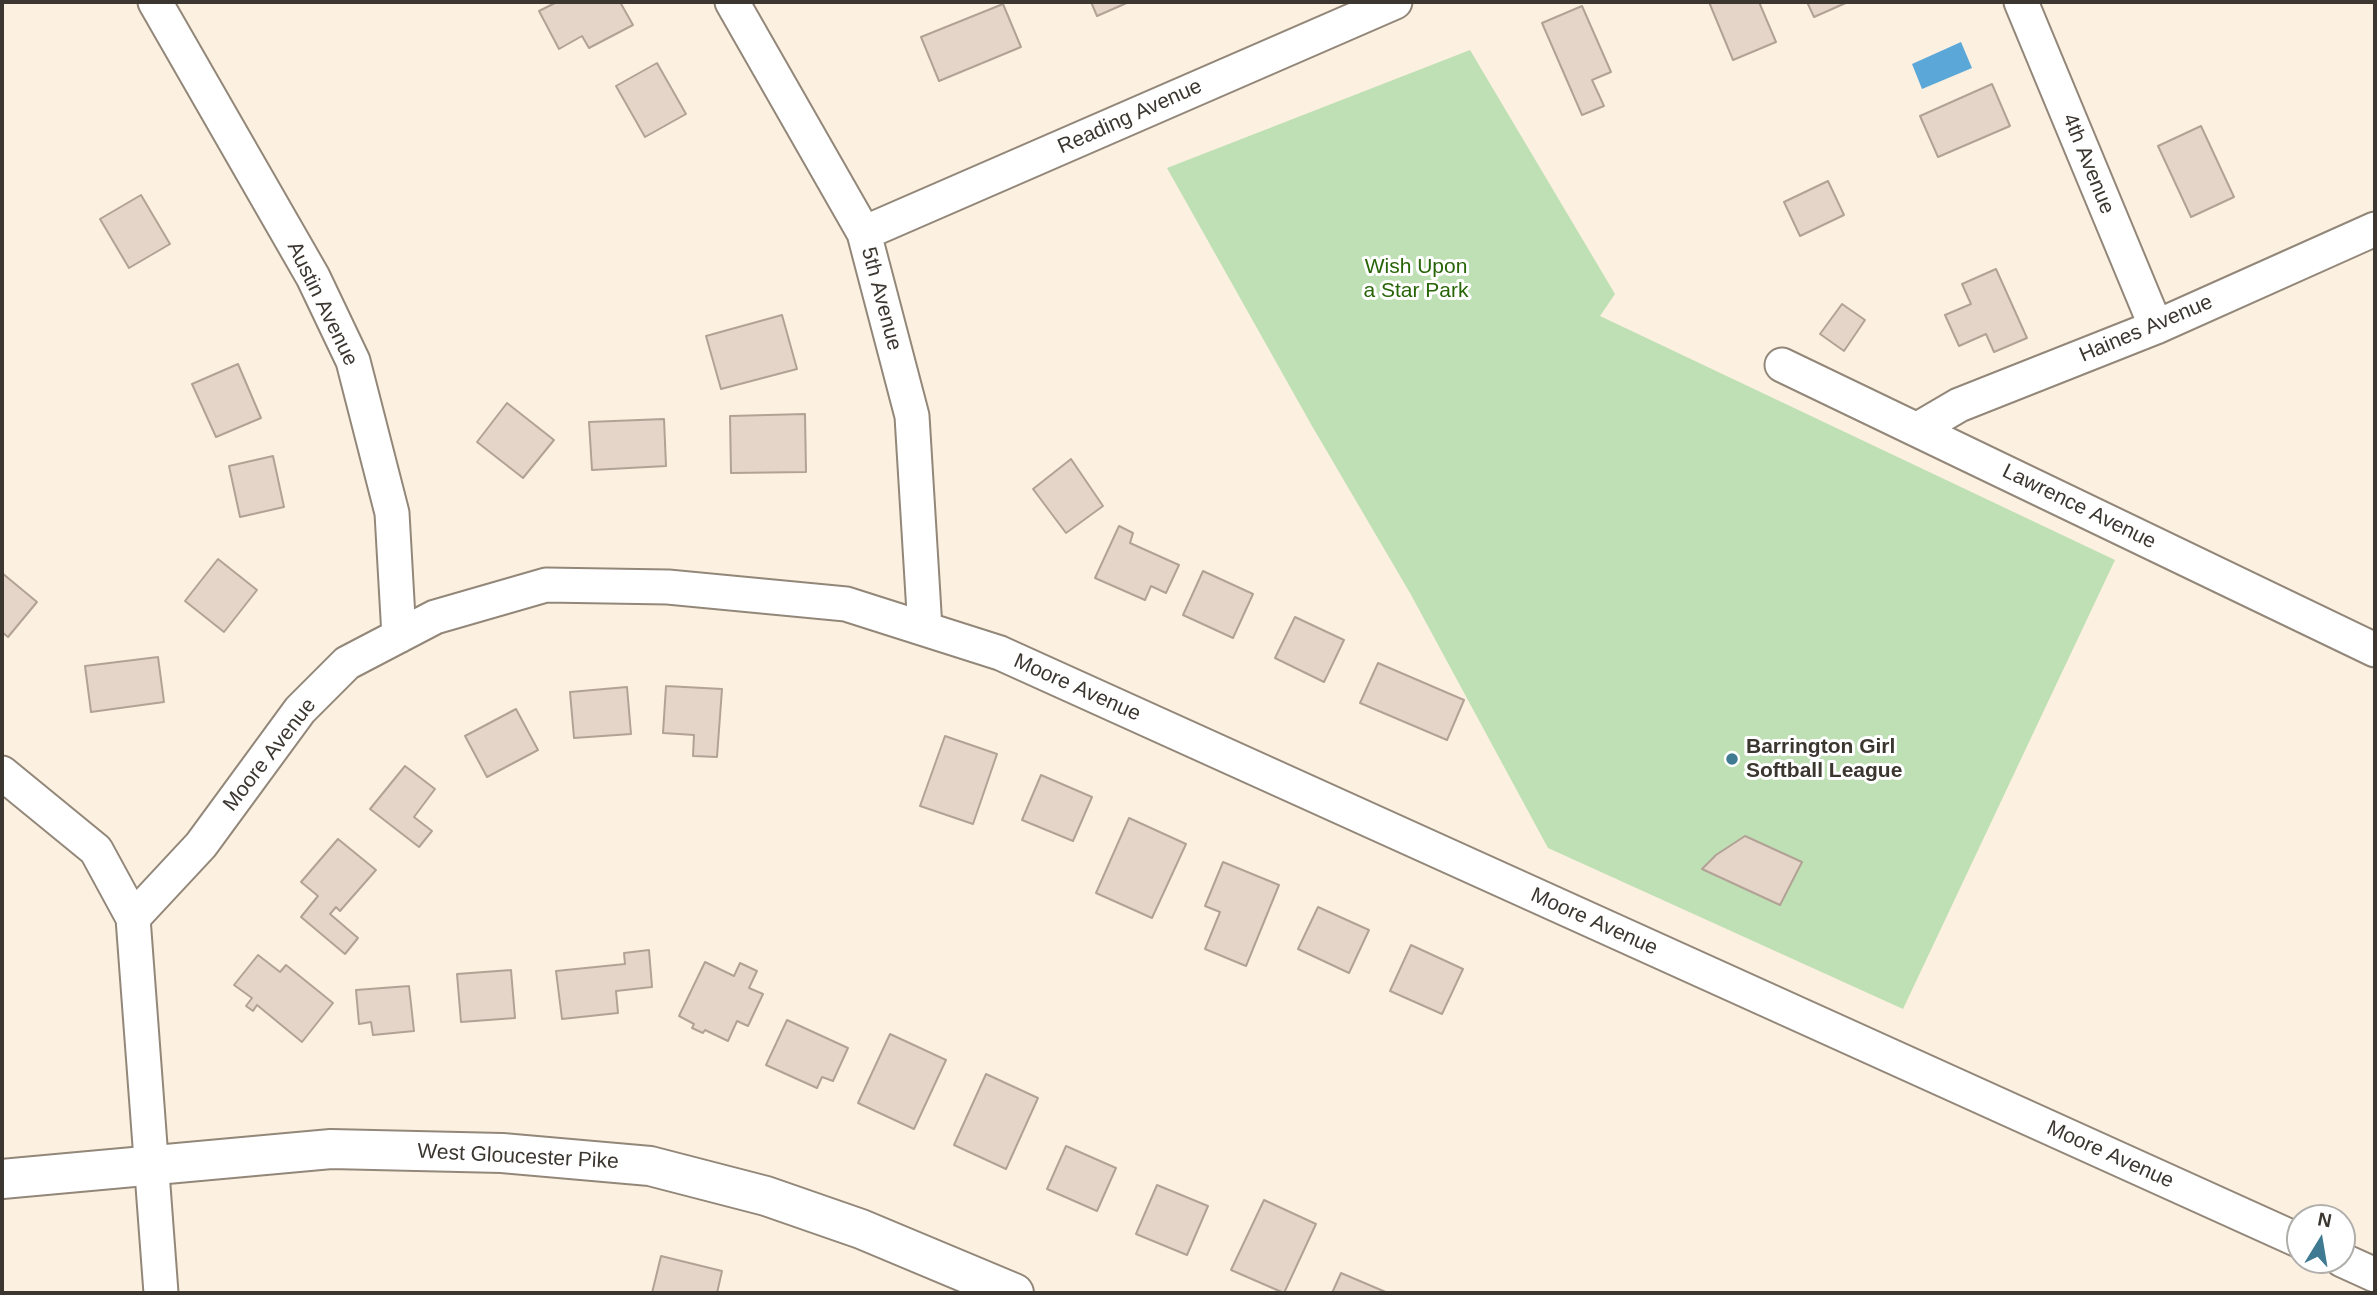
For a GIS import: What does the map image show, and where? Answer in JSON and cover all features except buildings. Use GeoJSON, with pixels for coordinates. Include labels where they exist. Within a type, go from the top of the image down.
{"type":"FeatureCollection","features":[{"type":"Feature","properties":{"kind":"main road","name":"West Gloucester Pike"},"geometry":{"type":"LineString","coordinates":[[2,1179],[331,1149],[502,1153],[650,1166],[766,1196],[849,1225],[1014,1293]]}},
{"type":"Feature","properties":{"kind":"street","name":"Austin Avenue"},"geometry":{"type":"LineString","coordinates":[[156,2],[313,277],[353,361],[393,513],[399,636]]}},
{"type":"Feature","properties":{"kind":"street","name":"5th Avenue"},"geometry":{"type":"LineString","coordinates":[[732,2],[864,233],[912,416],[925,629]]}},
{"type":"Feature","properties":{"kind":"street","name":"Reading Avenue"},"geometry":{"type":"LineString","coordinates":[[864,233],[1395,2]]}},
{"type":"Feature","properties":{"kind":"street","name":"4th Avenue"},"geometry":{"type":"LineString","coordinates":[[2021,2],[2156,327]]}},
{"type":"Feature","properties":{"kind":"street","name":"Haines Avenue"},"geometry":{"type":"LineString","coordinates":[[1918,429],[1959,405],[2156,327],[2375,229]]}},
{"type":"Feature","properties":{"kind":"street","name":"Lawrence Avenue"},"geometry":{"type":"LineString","coordinates":[[1782,365],[2375,650]]}},
{"type":"Feature","properties":{"kind":"street","name":"Moore Avenue"},"geometry":{"type":"LineString","coordinates":[[133,918],[201,845],[300,710],[347,663],[435,617],[547,585],[668,586],[846,604],[1000,653],[2286,1235]]}},
{"type":"Feature","properties":{"kind":"street"},"geometry":{"type":"LineString","coordinates":[[2,773],[96,850],[133,918],[161,1293]]}},
{"type":"Feature","properties":{"kind":"street"},"geometry":{"type":"LineString","coordinates":[[2356,1266],[2375,1275]]}},
{"type":"Feature","properties":{"kind":"green space","name":"Wish Upon a Star Park"},"geometry":{"type":"Polygon","coordinates":[[[1470,50],[1615,294],[1600,316],[2115,560],[1903,1009],[1548,848],[1410,593],[1312,426],[1167,168],[1470,50]]]}},
{"type":"Feature","properties":{"kind":"water"},"geometry":{"type":"Polygon","coordinates":[[[1961,42],[1972,68],[1922,89],[1912,64],[1961,42]]]}},
{"type":"Feature","properties":{"kind":"place","name":"Barrington Girl Softball League"},"geometry":{"type":"Point","coordinates":[1732,759]}}]}
